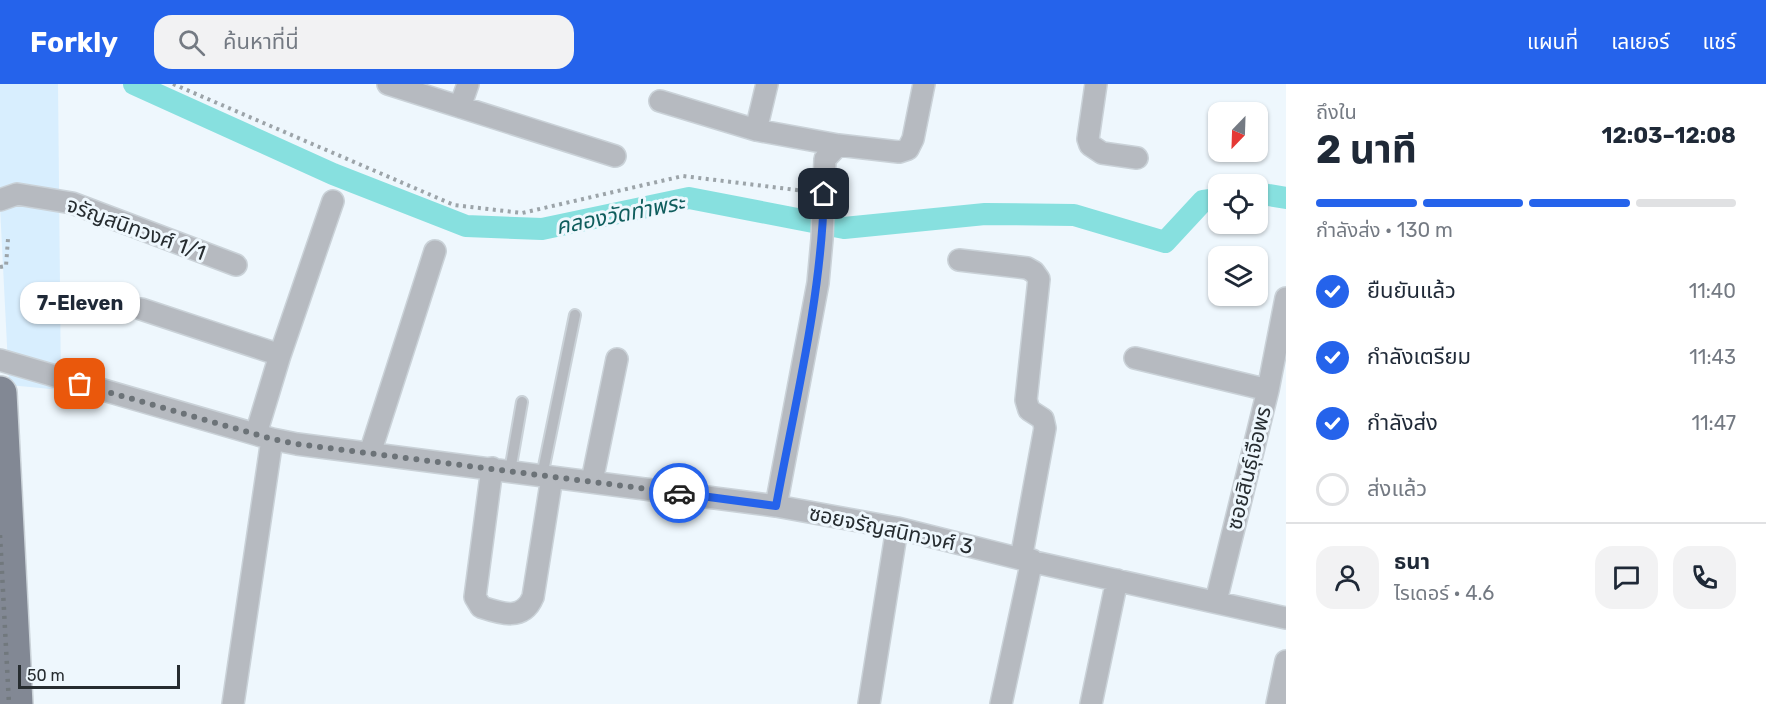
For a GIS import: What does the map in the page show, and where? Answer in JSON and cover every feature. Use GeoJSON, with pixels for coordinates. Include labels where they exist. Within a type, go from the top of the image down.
{"type":"FeatureCollection","features":[{"type":"Feature","properties":{"kind":"main road"},"geometry":{"type":"LineString","coordinates":[[0,393],[16,704]]}},
{"type":"Feature","properties":{"kind":"street"},"geometry":{"type":"LineString","coordinates":[[388,84],[615,156]]}},
{"type":"Feature","properties":{"kind":"street"},"geometry":{"type":"LineString","coordinates":[[460,107],[468,84]]}},
{"type":"Feature","properties":{"kind":"street"},"geometry":{"type":"LineString","coordinates":[[756,130],[767,84]]}},
{"type":"Feature","properties":{"kind":"street"},"geometry":{"type":"LineString","coordinates":[[660,100],[756,130],[838,145],[899,152],[908,149],[913,139],[924,84]]}},
{"type":"Feature","properties":{"kind":"street"},"geometry":{"type":"LineString","coordinates":[[1096,84],[1088,139],[1090,145],[1102,153],[1137,158]]}},
{"type":"Feature","properties":{"kind":"street"},"geometry":{"type":"LineString","coordinates":[[776,506],[818,283],[825,159],[838,145]]}},
{"type":"Feature","properties":{"kind":"street","name":"จรัญสนิทวงศ์ 1/1"},"geometry":{"type":"LineString","coordinates":[[0,200],[17,194],[72,203],[236,265]]}},
{"type":"Feature","properties":{"kind":"street"},"geometry":{"type":"LineString","coordinates":[[233,704],[264,437],[280,355],[333,201]]}},
{"type":"Feature","properties":{"kind":"street"},"geometry":{"type":"LineString","coordinates":[[370,453],[435,251]]}},
{"type":"Feature","properties":{"kind":"street"},"geometry":{"type":"LineString","coordinates":[[959,260],[1027,268],[1039,279],[1026,400],[1029,410],[1043,419],[1045,428],[1027,560],[1002,704]]}},
{"type":"Feature","properties":{"kind":"street","name":"ซอยสินธุ์เจือพร"},"geometry":{"type":"LineString","coordinates":[[1216,601],[1268,390],[1286,298]]}},
{"type":"Feature","properties":{"kind":"street"},"geometry":{"type":"LineString","coordinates":[[141,309],[280,355]]}},
{"type":"Feature","properties":{"kind":"street"},"geometry":{"type":"LineString","coordinates":[[1135,358],[1268,390]]}},
{"type":"Feature","properties":{"kind":"street"},"geometry":{"type":"LineString","coordinates":[[592,481],[617,359]]}},
{"type":"Feature","properties":{"kind":"street","name":"ซอยจรัญสนิทวงศ์ 3"},"geometry":{"type":"LineString","coordinates":[[0,360],[264,437],[297,444],[776,506],[897,528],[1027,560],[1286,618]]}},
{"type":"Feature","properties":{"kind":"street"},"geometry":{"type":"LineString","coordinates":[[501,470],[475,597],[481,607],[492,611],[519,614],[528,609],[533,597],[547,476]]}},
{"type":"Feature","properties":{"kind":"street"},"geometry":{"type":"LineString","coordinates":[[869,704],[897,528]]}},
{"type":"Feature","properties":{"kind":"street"},"geometry":{"type":"LineString","coordinates":[[1091,704],[1116,580]]}},
{"type":"Feature","properties":{"kind":"street"},"geometry":{"type":"LineString","coordinates":[[1276,704],[1286,662]]}},
{"type":"Feature","properties":{"kind":"lane"},"geometry":{"type":"LineString","coordinates":[[547,476],[575,315]]}},
{"type":"Feature","properties":{"kind":"lane"},"geometry":{"type":"LineString","coordinates":[[501,470],[522,402]]}},
{"type":"Feature","properties":{"kind":"path"},"geometry":{"type":"LineString","coordinates":[[173,84],[454,205],[522,213],[683,176],[823,201]]}},
{"type":"Feature","properties":{"kind":"path"},"geometry":{"type":"LineString","coordinates":[[0,267],[6,266],[8,239]]}},
{"type":"Feature","properties":{"kind":"shaded area"},"geometry":{"type":"Polygon","coordinates":[[[0,84],[58,84],[61,390],[9,385],[0,207],[0,84]]]}},
{"type":"Feature","properties":{"kind":"waterway","name":"คลองวัดท่าพระ"},"geometry":{"type":"LineString","coordinates":[[134,84],[333,174],[466,226],[542,229],[689,198],[844,228],[985,214],[1074,215],[1165,242],[1203,201],[1208,200]]}},
{"type":"Feature","properties":{"kind":"waterway","name":"คลองวัดท่าพระ"},"geometry":{"type":"LineString","coordinates":[[1268,195],[1286,198]]}},
{"type":"Feature","properties":{"kind":"railway"},"geometry":{"type":"LineString","coordinates":[[0,535],[9,704]]}},
{"type":"Feature","properties":{"kind":"way so far"},"geometry":{"type":"LineString","coordinates":[[80,384],[272,439],[297,444],[679,493]]}},
{"type":"Feature","properties":{"kind":"place","name":"7-Eleven"},"geometry":{"type":"Point","coordinates":[80,384]}},
{"type":"Feature","properties":{"kind":"route"},"geometry":{"type":"LineString","coordinates":[[679,493],[776,506],[818,283],[824,194]]}}]}
